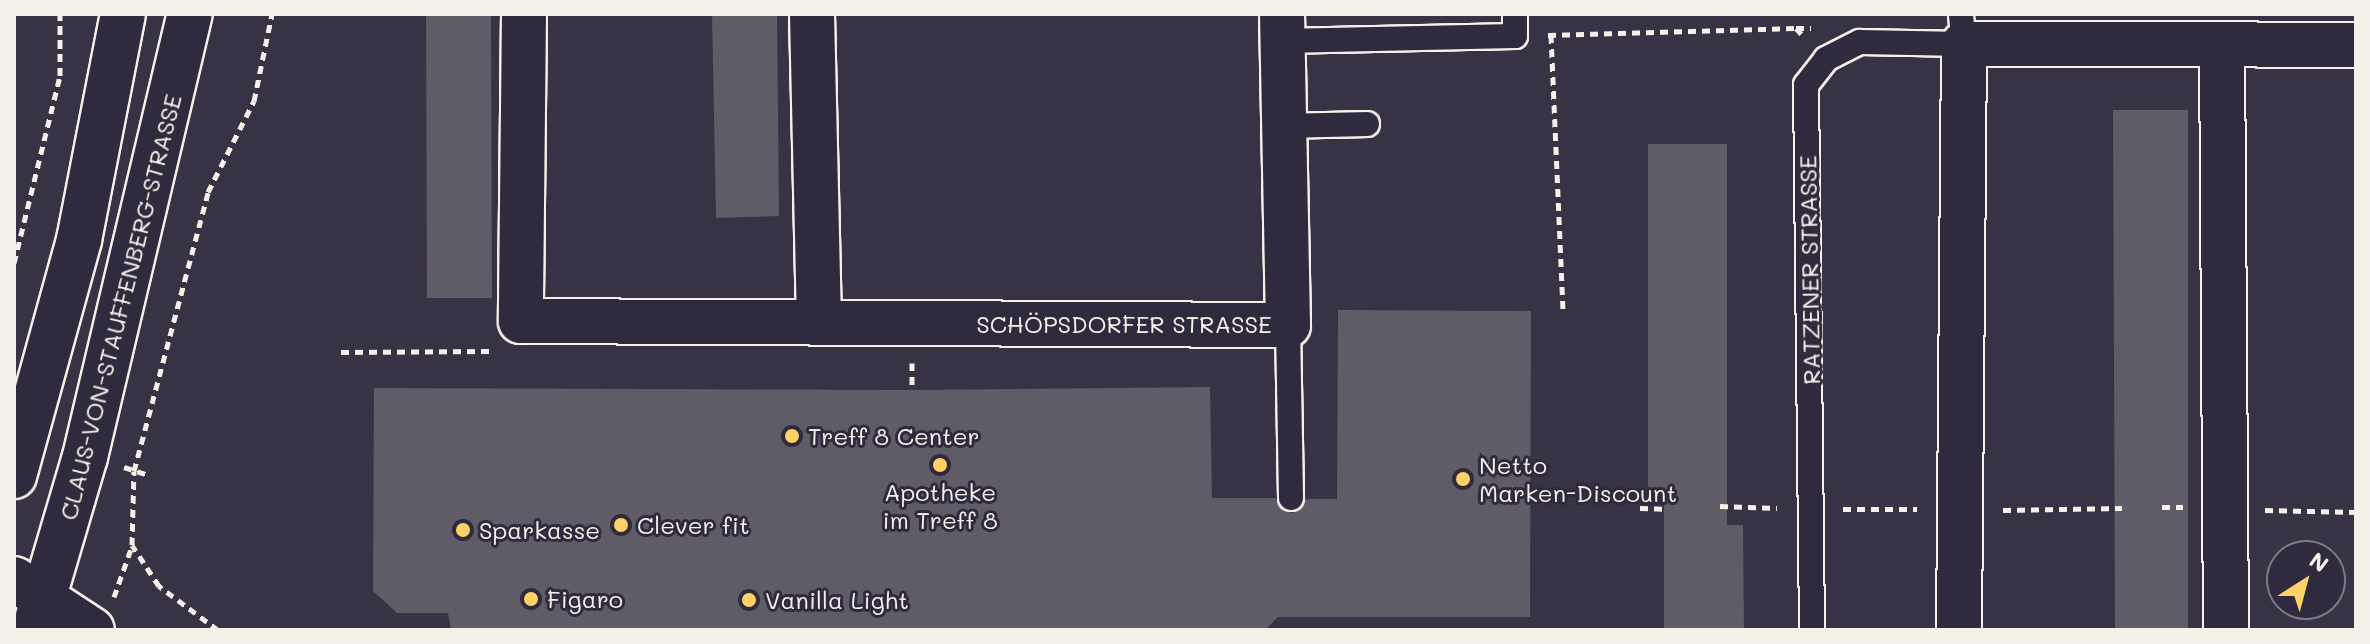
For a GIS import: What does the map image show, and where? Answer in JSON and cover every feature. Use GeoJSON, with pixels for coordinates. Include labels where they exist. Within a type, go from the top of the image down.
{"type":"FeatureCollection","features":[{"type":"Feature","properties":{"kind":"street"},"geometry":{"type":"LineString","coordinates":[[14,476],[79,240],[123,14]]}},
{"type":"Feature","properties":{"kind":"street","name":"CLAUS-VON-STAUFFENBERG-STRASSE"},"geometry":{"type":"LineString","coordinates":[[31,603],[85,457],[190,14]]}},
{"type":"Feature","properties":{"kind":"street","name":"SCHÖPSDORFER STRASSE"},"geometry":{"type":"LineString","coordinates":[[524,14],[521,321],[1288,325],[1282,27]]}},
{"type":"Feature","properties":{"kind":"street"},"geometry":{"type":"LineString","coordinates":[[812,14],[819,322]]}},
{"type":"Feature","properties":{"kind":"street"},"geometry":{"type":"LineString","coordinates":[[1959,630],[1963,29],[2222,46],[2356,45]]}},
{"type":"Feature","properties":{"kind":"street"},"geometry":{"type":"LineString","coordinates":[[2222,46],[2226,630]]}},
{"type":"Feature","properties":{"kind":"street"},"geometry":{"type":"LineString","coordinates":[[31,603],[102,616]]}},
{"type":"Feature","properties":{"kind":"lane","name":"SCHÖPSDORFER STRASSE"},"geometry":{"type":"LineString","coordinates":[[1282,27],[1515,25]]}},
{"type":"Feature","properties":{"kind":"lane"},"geometry":{"type":"LineString","coordinates":[[1826,59],[1860,42],[1963,29]]}},
{"type":"Feature","properties":{"kind":"lane","name":"RATZENER STRASSE"},"geometry":{"type":"LineString","coordinates":[[1812,630],[1806,85],[1826,59]]}},
{"type":"Feature","properties":{"kind":"lane"},"geometry":{"type":"LineString","coordinates":[[1283,126],[1367,124]]}},
{"type":"Feature","properties":{"kind":"lane"},"geometry":{"type":"LineString","coordinates":[[1288,325],[1291,498]]}},
{"type":"Feature","properties":{"kind":"path"},"geometry":{"type":"LineString","coordinates":[[14,263],[60,76],[60,14]]}},
{"type":"Feature","properties":{"kind":"path"},"geometry":{"type":"LineString","coordinates":[[102,616],[132,545],[134,471],[208,192],[254,101],[272,14]]}},
{"type":"Feature","properties":{"kind":"path"},"geometry":{"type":"LineString","coordinates":[[1551,24],[1563,312]]}},
{"type":"Feature","properties":{"kind":"path"},"geometry":{"type":"LineString","coordinates":[[1515,25],[1551,35],[1796,28],[1826,59]]}},
{"type":"Feature","properties":{"kind":"path"},"geometry":{"type":"LineString","coordinates":[[912,350],[912,390]]}},
{"type":"Feature","properties":{"kind":"path"},"geometry":{"type":"LineString","coordinates":[[341,352],[502,351]]}},
{"type":"Feature","properties":{"kind":"path"},"geometry":{"type":"LineString","coordinates":[[134,471],[146,474]]}},
{"type":"Feature","properties":{"kind":"path"},"geometry":{"type":"LineString","coordinates":[[1640,508],[1664,509]]}},
{"type":"Feature","properties":{"kind":"path"},"geometry":{"type":"LineString","coordinates":[[132,545],[159,586],[218,630]]}},
{"type":"Feature","properties":{"kind":"building"},"geometry":{"type":"Polygon","coordinates":[[[426,14],[491,14],[492,298],[427,298],[426,14]]]}},
{"type":"Feature","properties":{"kind":"building"},"geometry":{"type":"Polygon","coordinates":[[[712,14],[777,14],[779,216],[716,218],[712,14]]]}},
{"type":"Feature","properties":{"kind":"building"},"geometry":{"type":"Polygon","coordinates":[[[2113,110],[2188,110],[2188,630],[2115,630],[2113,110]]]}},
{"type":"Feature","properties":{"kind":"building"},"geometry":{"type":"Polygon","coordinates":[[[1648,144],[1727,144],[1727,525],[1743,525],[1744,630],[1664,630],[1664,489],[1648,489],[1648,144]]]}},
{"type":"Feature","properties":{"kind":"building","name":"Treff 8 Center"},"geometry":{"type":"Polygon","coordinates":[[[1338,310],[1531,311],[1530,617],[1278,617],[1265,630],[451,630],[448,613],[397,613],[373,591],[374,388],[912,390],[1210,387],[1212,498],[1276,498],[1283,511],[1292,513],[1299,510],[1306,499],[1337,499],[1338,310]]]}},
{"type":"Feature","properties":{"kind":"place","name":"Treff 8 Center"},"geometry":{"type":"Point","coordinates":[792,436]}},
{"type":"Feature","properties":{"kind":"place","name":"Apotheke im Treff 8"},"geometry":{"type":"Point","coordinates":[940,465]}},
{"type":"Feature","properties":{"kind":"place","name":"Netto Marken-Discount"},"geometry":{"type":"Point","coordinates":[1463,479]}},
{"type":"Feature","properties":{"kind":"place","name":"Clever fit"},"geometry":{"type":"Point","coordinates":[621,525]}},
{"type":"Feature","properties":{"kind":"place","name":"Sparkasse"},"geometry":{"type":"Point","coordinates":[463,530]}},
{"type":"Feature","properties":{"kind":"place","name":"Figaro"},"geometry":{"type":"Point","coordinates":[531,599]}},
{"type":"Feature","properties":{"kind":"place","name":"Vanilla Light"},"geometry":{"type":"Point","coordinates":[749,600]}}]}
